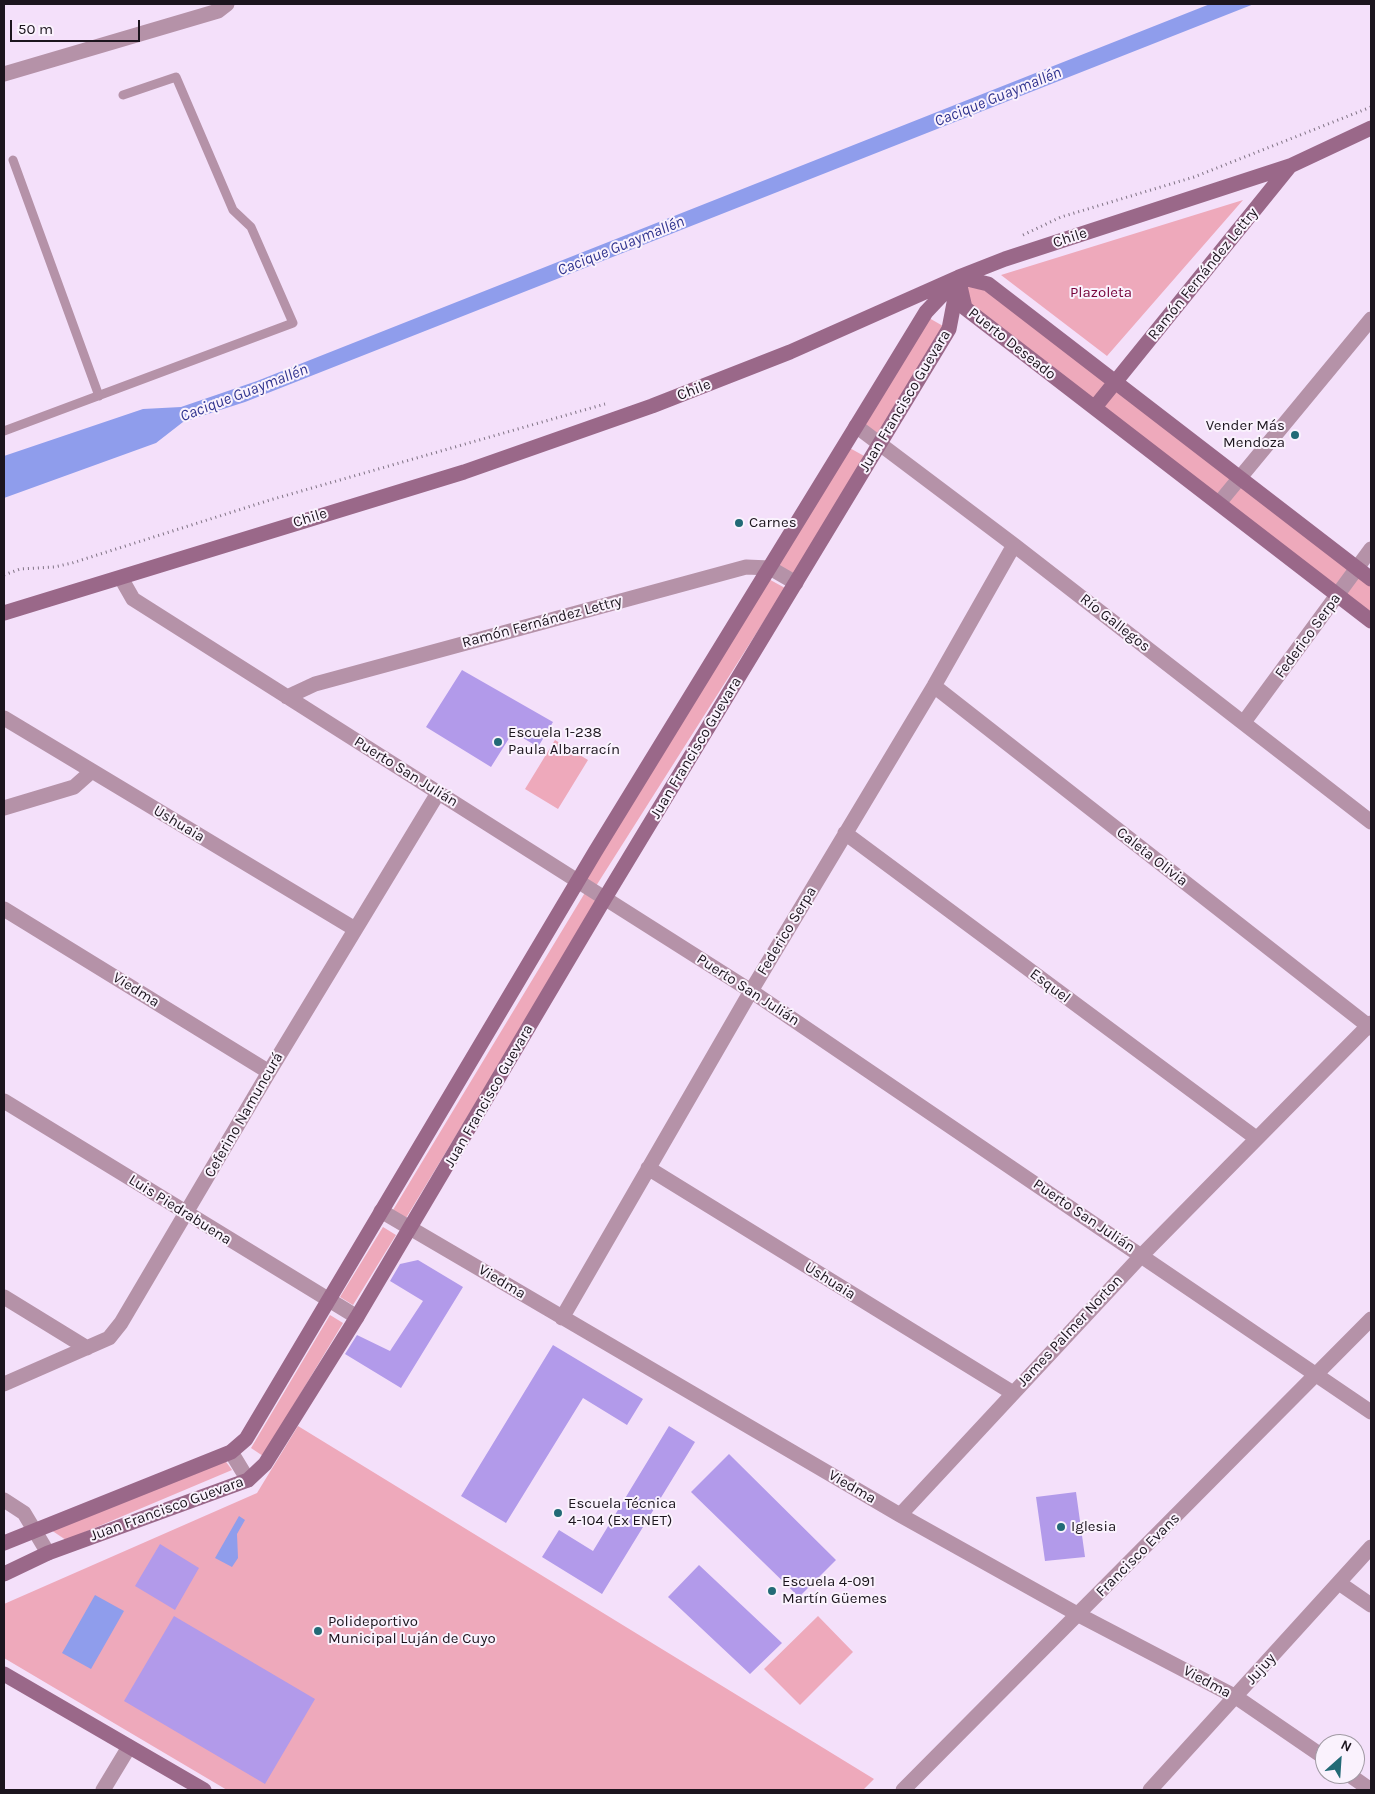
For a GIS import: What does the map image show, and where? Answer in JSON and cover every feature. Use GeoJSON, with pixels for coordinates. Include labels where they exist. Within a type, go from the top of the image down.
{"type":"FeatureCollection","features":[{"type":"Feature","properties":{"kind":"street"},"geometry":{"type":"LineString","coordinates":[[4,74],[218,11],[227,4]]}},
{"type":"Feature","properties":{"kind":"street","name":"Chile"},"geometry":{"type":"LineString","coordinates":[[4,613],[464,472],[652,406],[790,352],[959,277],[1005,259],[1290,166],[1371,128]]}},
{"type":"Feature","properties":{"kind":"street","name":"Ramón Fernández Lettry"},"geometry":{"type":"LineString","coordinates":[[1095,407],[1290,166]]}},
{"type":"Feature","properties":{"kind":"street","name":"Puerto Deseado"},"geometry":{"type":"LineString","coordinates":[[1371,579],[988,284],[959,277],[965,308],[1371,621]]}},
{"type":"Feature","properties":{"kind":"street","name":"Juan Francisco Guevara"},"geometry":{"type":"LineString","coordinates":[[4,1542],[231,1452],[246,1439],[578,881],[856,426],[926,312],[959,277]]}},
{"type":"Feature","properties":{"kind":"street","name":"Juan Francisco Guevara"},"geometry":{"type":"LineString","coordinates":[[4,1574],[48,1553],[248,1480],[265,1464],[358,1318],[605,898],[949,329],[959,277]]}},
{"type":"Feature","properties":{"kind":"street"},"geometry":{"type":"LineString","coordinates":[[1220,503],[1371,319]]}},
{"type":"Feature","properties":{"kind":"street","name":"Río Gallegos"},"geometry":{"type":"LineString","coordinates":[[856,426],[1014,545],[1371,822]]}},
{"type":"Feature","properties":{"kind":"street","name":"Federico Serpa"},"geometry":{"type":"LineString","coordinates":[[562,1318],[751,991],[934,686],[1014,545]]}},
{"type":"Feature","properties":{"kind":"street","name":"Federico Serpa"},"geometry":{"type":"LineString","coordinates":[[1244,722],[1371,548]]}},
{"type":"Feature","properties":{"kind":"street","name":"Ramón Fernández Lettry"},"geometry":{"type":"LineString","coordinates":[[287,697],[315,684],[746,567],[770,568],[796,583]]}},
{"type":"Feature","properties":{"kind":"street","name":"Puerto San Julián"},"geometry":{"type":"LineString","coordinates":[[121,578],[133,599],[751,991],[1371,1412]]}},
{"type":"Feature","properties":{"kind":"street","name":"Caleta Olivia"},"geometry":{"type":"LineString","coordinates":[[934,686],[1370,1026]]}},
{"type":"Feature","properties":{"kind":"street","name":"Ushuaia"},"geometry":{"type":"LineString","coordinates":[[4,718],[355,929]]}},
{"type":"Feature","properties":{"kind":"street"},"geometry":{"type":"LineString","coordinates":[[4,808],[74,787],[92,771]]}},
{"type":"Feature","properties":{"kind":"street","name":"Ceferino Namuncurá"},"geometry":{"type":"LineString","coordinates":[[4,1384],[109,1338],[121,1323],[269,1072],[438,793]]}},
{"type":"Feature","properties":{"kind":"street","name":"Esquel"},"geometry":{"type":"LineString","coordinates":[[845,833],[1256,1138]]}},
{"type":"Feature","properties":{"kind":"street","name":"Viedma"},"geometry":{"type":"LineString","coordinates":[[4,909],[269,1072]]}},
{"type":"Feature","properties":{"kind":"street","name":"James Palmer Norton"},"geometry":{"type":"LineString","coordinates":[[900,1515],[1142,1255],[1256,1138],[1370,1026]]}},
{"type":"Feature","properties":{"kind":"street","name":"Luis Piedrabuena"},"geometry":{"type":"LineString","coordinates":[[4,1101],[329,1302],[358,1318]]}},
{"type":"Feature","properties":{"kind":"street","name":"Ushuaia"},"geometry":{"type":"LineString","coordinates":[[648,1168],[1013,1393]]}},
{"type":"Feature","properties":{"kind":"street","name":"Viedma"},"geometry":{"type":"LineString","coordinates":[[381,1211],[900,1515],[1236,1698],[1315,1751]]}},
{"type":"Feature","properties":{"kind":"street"},"geometry":{"type":"LineString","coordinates":[[4,1297],[87,1348]]}},
{"type":"Feature","properties":{"kind":"street","name":"Francisco Evans"},"geometry":{"type":"LineString","coordinates":[[903,1790],[1371,1319]]}},
{"type":"Feature","properties":{"kind":"street"},"geometry":{"type":"LineString","coordinates":[[231,1452],[248,1480]]}},
{"type":"Feature","properties":{"kind":"street"},"geometry":{"type":"LineString","coordinates":[[4,1500],[24,1513],[48,1553]]}},
{"type":"Feature","properties":{"kind":"street","name":"Jujuy"},"geometry":{"type":"LineString","coordinates":[[1150,1790],[1236,1698],[1371,1547]]}},
{"type":"Feature","properties":{"kind":"street"},"geometry":{"type":"LineString","coordinates":[[1339,1582],[1371,1605]]}},
{"type":"Feature","properties":{"kind":"street"},"geometry":{"type":"LineString","coordinates":[[4,1674],[204,1790]]}},
{"type":"Feature","properties":{"kind":"street"},"geometry":{"type":"LineString","coordinates":[[103,1790],[129,1746]]}},
{"type":"Feature","properties":{"kind":"lane"},"geometry":{"type":"LineString","coordinates":[[4,431],[293,323],[251,227],[233,210],[176,77],[123,95]]}},
{"type":"Feature","properties":{"kind":"lane"},"geometry":{"type":"LineString","coordinates":[[13,160],[99,396]]}},
{"type":"Feature","properties":{"kind":"path"},"geometry":{"type":"LineString","coordinates":[[1020,236],[1061,217],[1194,178],[1371,107]]}},
{"type":"Feature","properties":{"kind":"path"},"geometry":{"type":"LineString","coordinates":[[4,575],[20,569],[54,567],[72,563],[270,500],[612,402]]}},
{"type":"Feature","properties":{"kind":"green space","name":"Plazoleta"},"geometry":{"type":"Polygon","coordinates":[[[1243,200],[1107,356],[1001,275],[1243,200]]]}},
{"type":"Feature","properties":{"kind":"green space"},"geometry":{"type":"Polygon","coordinates":[[[959,277],[988,284],[1371,579],[1371,621],[965,308],[959,277]]]}},
{"type":"Feature","properties":{"kind":"green space"},"geometry":{"type":"Polygon","coordinates":[[[929,318],[943,326],[877,440],[861,431],[929,318]]]}},
{"type":"Feature","properties":{"kind":"green space"},"geometry":{"type":"Polygon","coordinates":[[[846,446],[866,457],[794,578],[772,566],[846,446]]]}},
{"type":"Feature","properties":{"kind":"green space"},"geometry":{"type":"Polygon","coordinates":[[[765,577],[785,588],[596,886],[582,879],[765,577]]]}},
{"type":"Feature","properties":{"kind":"green space"},"geometry":{"type":"Polygon","coordinates":[[[555,740],[588,760],[558,809],[525,789],[555,740]]]}},
{"type":"Feature","properties":{"kind":"green space"},"geometry":{"type":"Polygon","coordinates":[[[586,891],[599,899],[406,1218],[393,1210],[586,891]]]}},
{"type":"Feature","properties":{"kind":"green space"},"geometry":{"type":"Polygon","coordinates":[[[383,1227],[396,1235],[353,1305],[340,1297],[383,1227]]]}},
{"type":"Feature","properties":{"kind":"green space"},"geometry":{"type":"Polygon","coordinates":[[[330,1315],[343,1323],[263,1456],[251,1448],[330,1315]]]}},
{"type":"Feature","properties":{"kind":"green space","name":"Polideportivo Municipal Luján de Cuyo"},"geometry":{"type":"Polygon","coordinates":[[[298,1426],[874,1779],[863,1790],[227,1790],[4,1658],[4,1604],[257,1493],[298,1426]]]}},
{"type":"Feature","properties":{"kind":"green space"},"geometry":{"type":"Polygon","coordinates":[[[224,1459],[232,1470],[66,1540],[51,1530],[224,1459]]]}},
{"type":"Feature","properties":{"kind":"green space"},"geometry":{"type":"Polygon","coordinates":[[[818,1616],[853,1652],[800,1705],[764,1669],[818,1616]]]}},
{"type":"Feature","properties":{"kind":"water","name":"Cacique Guaymallén"},"geometry":{"type":"Polygon","coordinates":[[[1210,4],[1254,4],[245,402],[183,422],[156,443],[4,498],[4,456],[143,409],[181,407],[257,381],[1210,4]]]}},
{"type":"Feature","properties":{"kind":"water"},"geometry":{"type":"Polygon","coordinates":[[[239,1516],[245,1520],[237,1534],[238,1558],[232,1567],[215,1558],[239,1516]]]}},
{"type":"Feature","properties":{"kind":"water"},"geometry":{"type":"Polygon","coordinates":[[[95,1595],[124,1611],[91,1669],[62,1653],[95,1595]]]}},
{"type":"Feature","properties":{"kind":"building"},"geometry":{"type":"Polygon","coordinates":[[[462,670],[553,722],[538,747],[513,732],[491,767],[426,727],[462,670]]]}},
{"type":"Feature","properties":{"kind":"building"},"geometry":{"type":"Polygon","coordinates":[[[418,1260],[463,1287],[401,1388],[345,1354],[357,1335],[390,1351],[423,1301],[390,1281],[400,1264],[418,1260]]]}},
{"type":"Feature","properties":{"kind":"building"},"geometry":{"type":"Polygon","coordinates":[[[553,1345],[643,1399],[627,1425],[583,1398],[506,1523],[461,1496],[553,1345]]]}},
{"type":"Feature","properties":{"kind":"building"},"geometry":{"type":"Polygon","coordinates":[[[669,1426],[695,1442],[602,1594],[542,1557],[559,1530],[593,1551],[669,1426]]]}},
{"type":"Feature","properties":{"kind":"building"},"geometry":{"type":"Polygon","coordinates":[[[729,1454],[836,1560],[799,1597],[691,1492],[729,1454]]]}},
{"type":"Feature","properties":{"kind":"building","name":"Iglesia"},"geometry":{"type":"Polygon","coordinates":[[[1076,1492],[1085,1557],[1045,1561],[1036,1497],[1076,1492]]]}},
{"type":"Feature","properties":{"kind":"building"},"geometry":{"type":"Polygon","coordinates":[[[160,1544],[199,1568],[175,1610],[135,1586],[160,1544]]]}},
{"type":"Feature","properties":{"kind":"building"},"geometry":{"type":"Polygon","coordinates":[[[699,1565],[782,1643],[750,1674],[668,1597],[699,1565]]]}},
{"type":"Feature","properties":{"kind":"building"},"geometry":{"type":"Polygon","coordinates":[[[174,1616],[315,1699],[265,1784],[124,1701],[174,1616]]]}},
{"type":"Feature","properties":{"kind":"place","name":"Vender Más Mendoza"},"geometry":{"type":"Point","coordinates":[1295,435]}},
{"type":"Feature","properties":{"kind":"place","name":"Carnes"},"geometry":{"type":"Point","coordinates":[739,523]}},
{"type":"Feature","properties":{"kind":"place","name":"Escuela 1-238 Paula Albarracín"},"geometry":{"type":"Point","coordinates":[498,742]}},
{"type":"Feature","properties":{"kind":"place","name":"Escuela Técnica 4-104 (Ex ENET)"},"geometry":{"type":"Point","coordinates":[558,1513]}},
{"type":"Feature","properties":{"kind":"place","name":"Iglesia"},"geometry":{"type":"Point","coordinates":[1061,1527]}},
{"type":"Feature","properties":{"kind":"place","name":"Escuela 4-091 Martín Güemes"},"geometry":{"type":"Point","coordinates":[772,1591]}},
{"type":"Feature","properties":{"kind":"place","name":"Polideportivo Municipal Luján de Cuyo"},"geometry":{"type":"Point","coordinates":[318,1631]}}]}
